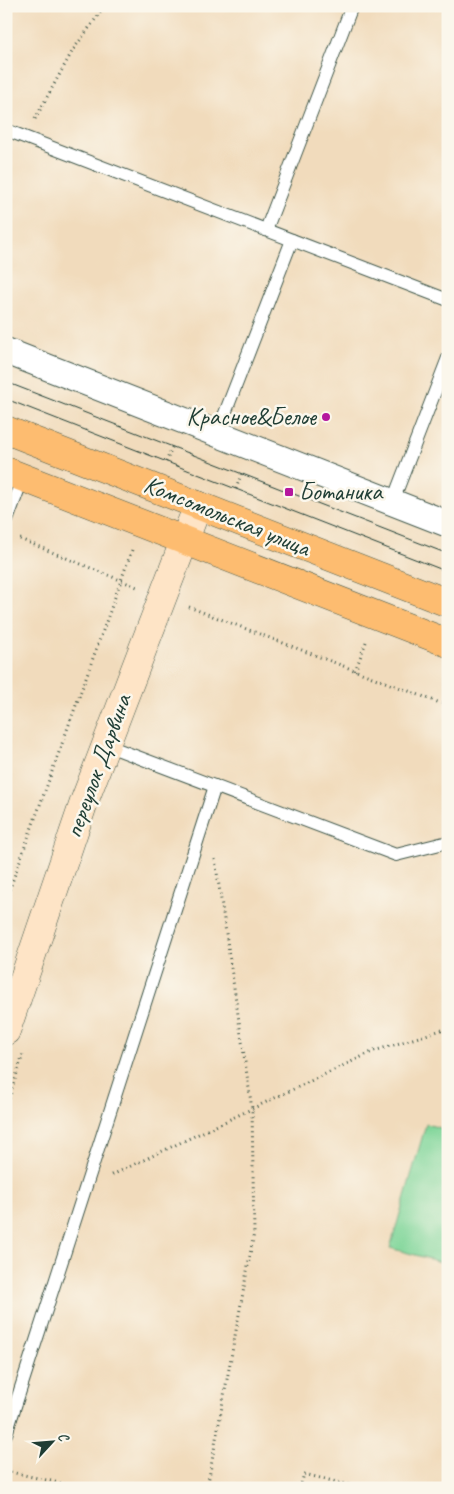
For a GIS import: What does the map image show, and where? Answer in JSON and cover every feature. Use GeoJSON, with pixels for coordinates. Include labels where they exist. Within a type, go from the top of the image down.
{"type":"FeatureCollection","features":[{"type":"Feature","properties":{"kind":"main road","name":"Комсомольская улица"},"geometry":{"type":"LineString","coordinates":[[6,430],[448,603]]}},
{"type":"Feature","properties":{"kind":"main road","name":"Комсомольская улица"},"geometry":{"type":"LineString","coordinates":[[14,474],[448,643]]}},
{"type":"Feature","properties":{"kind":"street"},"geometry":{"type":"LineString","coordinates":[[6,351],[448,524]]}},
{"type":"Feature","properties":{"kind":"street","name":"переулок Дарвина"},"geometry":{"type":"LineString","coordinates":[[6,1031],[84,802],[161,597],[198,505]]}},
{"type":"Feature","properties":{"kind":"lane"},"geometry":{"type":"LineString","coordinates":[[266,230],[352,6]]}},
{"type":"Feature","properties":{"kind":"lane"},"geometry":{"type":"LineString","coordinates":[[6,130],[448,300]]}},
{"type":"Feature","properties":{"kind":"lane"},"geometry":{"type":"LineString","coordinates":[[217,434],[292,240]]}},
{"type":"Feature","properties":{"kind":"lane"},"geometry":{"type":"LineString","coordinates":[[392,503],[448,358]]}},
{"type":"Feature","properties":{"kind":"lane"},"geometry":{"type":"LineString","coordinates":[[6,523],[14,474]]}},
{"type":"Feature","properties":{"kind":"lane"},"geometry":{"type":"LineString","coordinates":[[106,745],[396,855],[448,842]]}},
{"type":"Feature","properties":{"kind":"lane"},"geometry":{"type":"LineString","coordinates":[[6,1434],[215,786]]}},
{"type":"Feature","properties":{"kind":"path"},"geometry":{"type":"LineString","coordinates":[[25,137],[73,50],[105,6]]}},
{"type":"Feature","properties":{"kind":"path"},"geometry":{"type":"LineString","coordinates":[[156,488],[182,420]]}},
{"type":"Feature","properties":{"kind":"path"},"geometry":{"type":"LineString","coordinates":[[6,899],[120,580],[142,524]]}},
{"type":"Feature","properties":{"kind":"path"},"geometry":{"type":"LineString","coordinates":[[15,536],[161,597],[448,706]]}},
{"type":"Feature","properties":{"kind":"path"},"geometry":{"type":"LineString","coordinates":[[355,671],[368,639]]}},
{"type":"Feature","properties":{"kind":"path"},"geometry":{"type":"LineString","coordinates":[[207,1488],[254,1233],[252,1108],[215,858]]}},
{"type":"Feature","properties":{"kind":"path"},"geometry":{"type":"LineString","coordinates":[[86,1187],[374,1051],[448,1028]]}},
{"type":"Feature","properties":{"kind":"path"},"geometry":{"type":"LineString","coordinates":[[6,1471],[82,1488]]}},
{"type":"Feature","properties":{"kind":"path"},"geometry":{"type":"LineString","coordinates":[[300,1488],[304,1474],[362,1488]]}},
{"type":"Feature","properties":{"kind":"green space"},"geometry":{"type":"Polygon","coordinates":[[[426,1124],[448,1130],[448,1264],[390,1248],[426,1124]]]}},
{"type":"Feature","properties":{"kind":"tram line"},"geometry":{"type":"LineString","coordinates":[[6,382],[448,554]]}},
{"type":"Feature","properties":{"kind":"tram line"},"geometry":{"type":"LineString","coordinates":[[6,399],[448,572]]}},
{"type":"Feature","properties":{"kind":"place","name":"Красное&Белое"},"geometry":{"type":"Point","coordinates":[326,417]}},
{"type":"Feature","properties":{"kind":"place","name":"Ботаника"},"geometry":{"type":"Point","coordinates":[289,492]}}]}
